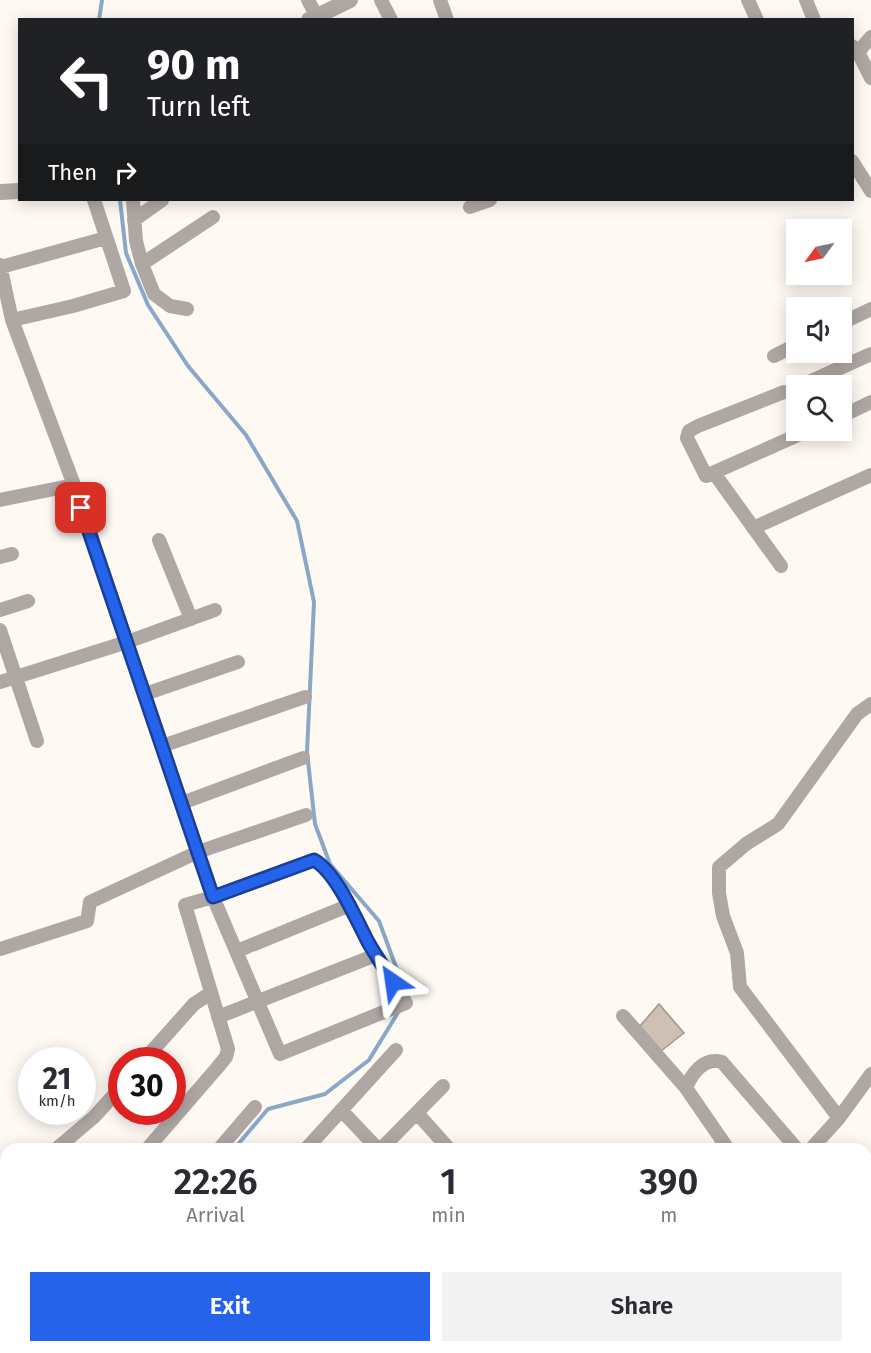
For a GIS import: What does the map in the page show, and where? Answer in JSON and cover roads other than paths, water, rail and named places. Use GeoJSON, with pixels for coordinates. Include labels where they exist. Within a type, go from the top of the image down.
{"type":"FeatureCollection","features":[{"type":"Feature","properties":{"kind":"street"},"geometry":{"type":"LineString","coordinates":[[311,12],[350,0]]}},
{"type":"Feature","properties":{"kind":"street"},"geometry":{"type":"LineString","coordinates":[[381,0],[390,18]]}},
{"type":"Feature","properties":{"kind":"street"},"geometry":{"type":"LineString","coordinates":[[440,0],[446,18]]}},
{"type":"Feature","properties":{"kind":"street"},"geometry":{"type":"LineString","coordinates":[[748,0],[756,18]]}},
{"type":"Feature","properties":{"kind":"street"},"geometry":{"type":"LineString","coordinates":[[806,0],[813,18]]}},
{"type":"Feature","properties":{"kind":"street"},"geometry":{"type":"LineString","coordinates":[[871,37],[855,49],[871,78]]}},
{"type":"Feature","properties":{"kind":"street"},"geometry":{"type":"LineString","coordinates":[[854,164],[871,191]]}},
{"type":"Feature","properties":{"kind":"street"},"geometry":{"type":"LineString","coordinates":[[0,192],[18,192]]}},
{"type":"Feature","properties":{"kind":"street"},"geometry":{"type":"LineString","coordinates":[[12,320],[124,291],[94,201]]}},
{"type":"Feature","properties":{"kind":"street"},"geometry":{"type":"LineString","coordinates":[[133,201],[136,241],[154,294],[170,306],[187,309]]}},
{"type":"Feature","properties":{"kind":"street"},"geometry":{"type":"LineString","coordinates":[[134,220],[161,201]]}},
{"type":"Feature","properties":{"kind":"street"},"geometry":{"type":"LineString","coordinates":[[470,207],[487,201]]}},
{"type":"Feature","properties":{"kind":"street"},"geometry":{"type":"LineString","coordinates":[[142,264],[213,217]]}},
{"type":"Feature","properties":{"kind":"street"},"geometry":{"type":"LineString","coordinates":[[106,238],[0,266],[12,320],[74,485],[213,897],[280,1054],[406,1003],[376,955],[350,905],[322,865],[314,860],[213,897],[185,904],[228,1049],[226,1057],[153,1143]]}},
{"type":"Feature","properties":{"kind":"street"},"geometry":{"type":"LineString","coordinates":[[852,318],[871,309]]}},
{"type":"Feature","properties":{"kind":"street"},"geometry":{"type":"LineString","coordinates":[[774,356],[786,350]]}},
{"type":"Feature","properties":{"kind":"street"},"geometry":{"type":"LineString","coordinates":[[825,375],[871,354]]}},
{"type":"Feature","properties":{"kind":"street"},"geometry":{"type":"LineString","coordinates":[[784,392],[698,426],[689,431],[687,438],[706,476],[786,440]]}},
{"type":"Feature","properties":{"kind":"street"},"geometry":{"type":"LineString","coordinates":[[852,411],[871,402]]}},
{"type":"Feature","properties":{"kind":"street"},"geometry":{"type":"LineString","coordinates":[[714,473],[782,566]]}},
{"type":"Feature","properties":{"kind":"street"},"geometry":{"type":"LineString","coordinates":[[753,528],[871,475]]}},
{"type":"Feature","properties":{"kind":"street"},"geometry":{"type":"LineString","coordinates":[[0,500],[74,485]]}},
{"type":"Feature","properties":{"kind":"street"},"geometry":{"type":"LineString","coordinates":[[159,540],[190,619]]}},
{"type":"Feature","properties":{"kind":"street"},"geometry":{"type":"LineString","coordinates":[[0,610],[28,601]]}},
{"type":"Feature","properties":{"kind":"street"},"geometry":{"type":"LineString","coordinates":[[0,682],[127,642],[215,610]]}},
{"type":"Feature","properties":{"kind":"street"},"geometry":{"type":"LineString","coordinates":[[0,630],[37,741]]}},
{"type":"Feature","properties":{"kind":"street"},"geometry":{"type":"LineString","coordinates":[[145,694],[238,662]]}},
{"type":"Feature","properties":{"kind":"street"},"geometry":{"type":"LineString","coordinates":[[162,746],[305,697]]}},
{"type":"Feature","properties":{"kind":"street"},"geometry":{"type":"LineString","coordinates":[[839,1118],[740,987],[737,953],[723,916],[719,893],[720,867],[746,844],[778,824],[857,714],[871,704]]}},
{"type":"Feature","properties":{"kind":"street"},"geometry":{"type":"LineString","coordinates":[[182,803],[303,758]]}},
{"type":"Feature","properties":{"kind":"street"},"geometry":{"type":"LineString","coordinates":[[0,949],[87,921],[90,902],[198,852],[306,815]]}},
{"type":"Feature","properties":{"kind":"street"},"geometry":{"type":"LineString","coordinates":[[237,951],[350,905]]}},
{"type":"Feature","properties":{"kind":"street"},"geometry":{"type":"LineString","coordinates":[[218,1017],[376,955]]}},
{"type":"Feature","properties":{"kind":"street"},"geometry":{"type":"LineString","coordinates":[[156,1047],[194,1004],[211,993]]}},
{"type":"Feature","properties":{"kind":"street"},"geometry":{"type":"LineString","coordinates":[[623,1016],[686,1088],[724,1143]]}},
{"type":"Feature","properties":{"kind":"street"},"geometry":{"type":"LineString","coordinates":[[311,1143],[396,1050]]}},
{"type":"Feature","properties":{"kind":"street"},"geometry":{"type":"LineString","coordinates":[[686,1088],[690,1078],[701,1066],[714,1060],[722,1062],[792,1143]]}},
{"type":"Feature","properties":{"kind":"street"},"geometry":{"type":"LineString","coordinates":[[816,1143],[839,1118],[871,1074]]}},
{"type":"Feature","properties":{"kind":"street"},"geometry":{"type":"LineString","coordinates":[[386,1143],[443,1086]]}},
{"type":"Feature","properties":{"kind":"street"},"geometry":{"type":"LineString","coordinates":[[63,1143],[94,1117],[108,1102]]}},
{"type":"Feature","properties":{"kind":"street"},"geometry":{"type":"LineString","coordinates":[[224,1143],[255,1107]]}},
{"type":"Feature","properties":{"kind":"street"},"geometry":{"type":"LineString","coordinates":[[341,1110],[374,1143]]}},
{"type":"Feature","properties":{"kind":"street"},"geometry":{"type":"LineString","coordinates":[[417,1113],[444,1143]]}},
{"type":"Feature","properties":{"kind":"waterway"},"geometry":{"type":"LineString","coordinates":[[99,18],[102,0]]}},
{"type":"Feature","properties":{"kind":"waterway"},"geometry":{"type":"LineString","coordinates":[[120,201],[126,253],[148,305],[188,366],[246,435],[297,521],[314,602],[307,752],[315,824],[330,864],[379,921],[403,989]]}},
{"type":"Feature","properties":{"kind":"waterway"},"geometry":{"type":"LineString","coordinates":[[239,1143],[268,1109],[325,1094],[369,1060],[399,1011]]}}]}
